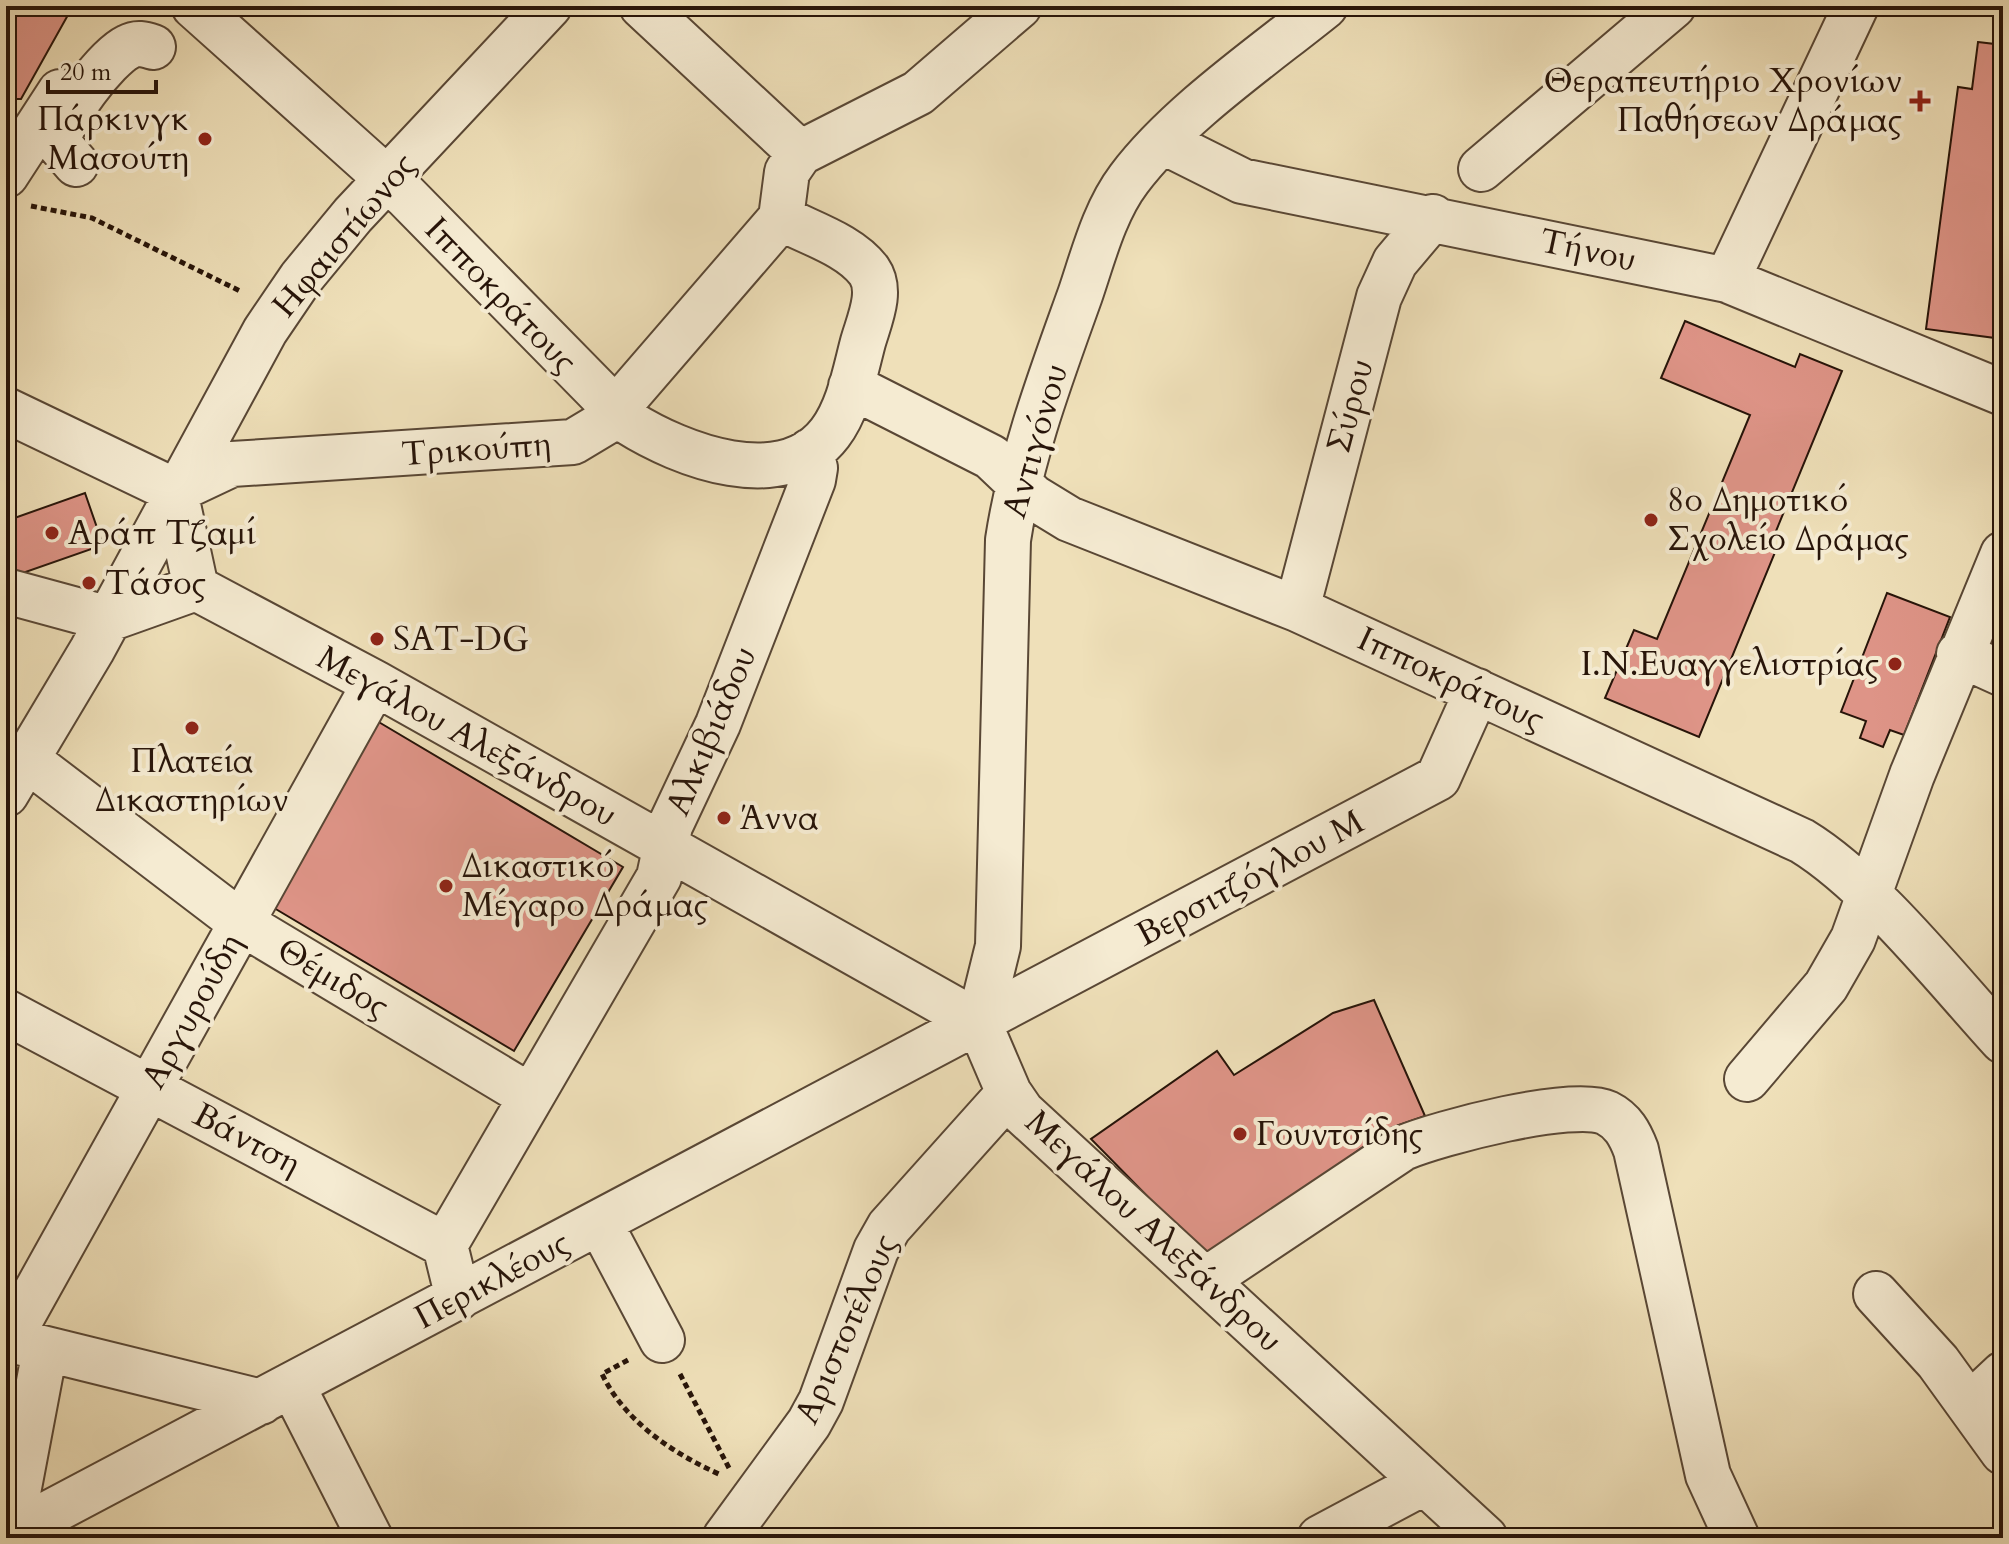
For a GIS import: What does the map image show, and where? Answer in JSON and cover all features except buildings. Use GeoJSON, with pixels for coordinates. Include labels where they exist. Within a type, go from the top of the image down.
{"type":"FeatureCollection","features":[{"type":"Feature","properties":{"kind":"street","name":"Ιπποκράτους"},"geometry":{"type":"LineString","coordinates":[[194,6],[387,179],[615,411],[641,430],[724,461],[769,465],[810,451]]}},
{"type":"Feature","properties":{"kind":"street","name":"Ηφαιστίωνος"},"geometry":{"type":"LineString","coordinates":[[17,777],[109,619],[175,491],[279,311],[316,258],[549,6]]}},
{"type":"Feature","properties":{"kind":"street"},"geometry":{"type":"LineString","coordinates":[[642,6],[800,153]]}},
{"type":"Feature","properties":{"kind":"street"},"geometry":{"type":"LineString","coordinates":[[810,451],[837,422],[851,386],[875,299],[871,274],[855,256],[781,218],[787,172],[800,153],[918,93],[1019,6]]}},
{"type":"Feature","properties":{"kind":"street","name":"Αντιγόνου"},"geometry":{"type":"LineString","coordinates":[[979,1023],[998,946],[1004,616],[1008,540],[1017,482],[1109,215],[1130,177],[1164,142],[1325,6]]}},
{"type":"Feature","properties":{"kind":"street"},"geometry":{"type":"LineString","coordinates":[[1481,169],[1673,6]]}},
{"type":"Feature","properties":{"kind":"street"},"geometry":{"type":"LineString","coordinates":[[1727,280],[1856,6]]}},
{"type":"Feature","properties":{"kind":"street"},"geometry":{"type":"LineString","coordinates":[[13,189],[74,71],[106,34]]}},
{"type":"Feature","properties":{"kind":"street"},"geometry":{"type":"LineString","coordinates":[[76,164],[58,143],[66,118],[124,49],[140,44],[153,47]]}},
{"type":"Feature","properties":{"kind":"street","name":"Τήνου"},"geometry":{"type":"LineString","coordinates":[[1164,142],[1242,181],[1433,217],[1727,280],[2003,393]]}},
{"type":"Feature","properties":{"kind":"street","name":"Σύρου"},"geometry":{"type":"LineString","coordinates":[[1297,609],[1379,297],[1395,262],[1433,217]]}},
{"type":"Feature","properties":{"kind":"street","name":"Τρικούπη"},"geometry":{"type":"LineString","coordinates":[[175,491],[232,464],[560,445],[592,432],[615,411],[781,218]]}},
{"type":"Feature","properties":{"kind":"street","name":"Ιπποκράτους"},"geometry":{"type":"LineString","coordinates":[[851,386],[991,457],[1044,506],[1069,519],[1297,609],[1802,841],[1826,857],[1867,896],[2003,1041]]}},
{"type":"Feature","properties":{"kind":"street"},"geometry":{"type":"LineString","coordinates":[[6,410],[175,491],[196,588],[109,619],[6,591]]}},
{"type":"Feature","properties":{"kind":"street","name":"Αλκιβιάδου"},"geometry":{"type":"LineString","coordinates":[[445,1245],[659,877],[670,826],[718,724],[813,480],[815,468],[810,451]]}},
{"type":"Feature","properties":{"kind":"street"},"geometry":{"type":"LineString","coordinates":[[1747,1079],[1834,974],[1853,939],[1959,654],[2003,554]]}},
{"type":"Feature","properties":{"kind":"street","name":"Μεγάλου Αλεξάνδρου"},"geometry":{"type":"LineString","coordinates":[[196,588],[375,683],[979,1023],[1009,1093],[1022,1112],[1070,1160],[1207,1279],[1485,1538]]}},
{"type":"Feature","properties":{"kind":"street"},"geometry":{"type":"LineString","coordinates":[[1959,654],[2003,674]]}},
{"type":"Feature","properties":{"kind":"street","name":"Αργυρούδη"},"geometry":{"type":"LineString","coordinates":[[8,1536],[20,1343],[150,1087],[375,683]]}},
{"type":"Feature","properties":{"kind":"street","name":"Βερσιτζόγλου Μ"},"geometry":{"type":"LineString","coordinates":[[979,1023],[1438,778],[1477,691]]}},
{"type":"Feature","properties":{"kind":"street","name":"Θέμιδος"},"geometry":{"type":"LineString","coordinates":[[17,777],[240,922],[530,1096]]}},
{"type":"Feature","properties":{"kind":"street","name":"Βάντση"},"geometry":{"type":"LineString","coordinates":[[6,1012],[445,1245]]}},
{"type":"Feature","properties":{"kind":"street","name":"Περικλέους"},"geometry":{"type":"LineString","coordinates":[[8,1536],[979,1023]]}},
{"type":"Feature","properties":{"kind":"street","name":"Αριστοτέλους"},"geometry":{"type":"LineString","coordinates":[[734,1519],[809,1423],[821,1401],[876,1250],[889,1227],[1009,1093]]}},
{"type":"Feature","properties":{"kind":"street"},"geometry":{"type":"LineString","coordinates":[[1207,1279],[1388,1156],[1424,1140],[1582,1107],[1606,1112],[1625,1127],[1641,1169],[1708,1475],[1737,1538]]}},
{"type":"Feature","properties":{"kind":"street"},"geometry":{"type":"LineString","coordinates":[[600,1223],[662,1340]]}},
{"type":"Feature","properties":{"kind":"street"},"geometry":{"type":"LineString","coordinates":[[445,1245],[458,1298]]}},
{"type":"Feature","properties":{"kind":"street"},"geometry":{"type":"LineString","coordinates":[[1876,1294],[1971,1404],[2003,1452]]}},
{"type":"Feature","properties":{"kind":"street"},"geometry":{"type":"LineString","coordinates":[[20,1343],[276,1394],[370,1538]]}},
{"type":"Feature","properties":{"kind":"street"},"geometry":{"type":"LineString","coordinates":[[1971,1404],[2003,1374]]}},
{"type":"Feature","properties":{"kind":"street"},"geometry":{"type":"LineString","coordinates":[[1320,1538],[1423,1483]]}},
{"type":"Feature","properties":{"kind":"path"},"geometry":{"type":"LineString","coordinates":[[13,189],[92,218],[279,311]]}},
{"type":"Feature","properties":{"kind":"path"},"geometry":{"type":"LineString","coordinates":[[662,1340],[734,1519],[684,1459],[647,1430],[609,1390],[602,1374],[662,1340]]}},
{"type":"Feature","properties":{"kind":"place","name":"Θεραπευτήριο Χρονίων Παθήσεων Δράμας"},"geometry":{"type":"Point","coordinates":[1920,101]}},
{"type":"Feature","properties":{"kind":"place","name":"Πάρκινγκ Μασούτη"},"geometry":{"type":"Point","coordinates":[205,139]}},
{"type":"Feature","properties":{"kind":"place","name":"8ο Δημοτικό Σχολείο Δράμας"},"geometry":{"type":"Point","coordinates":[1651,520]}},
{"type":"Feature","properties":{"kind":"place","name":"Αράπ Τζαμί"},"geometry":{"type":"Point","coordinates":[52,533]}},
{"type":"Feature","properties":{"kind":"place","name":"Τάσος"},"geometry":{"type":"Point","coordinates":[89,583]}},
{"type":"Feature","properties":{"kind":"place","name":"SAT-DG"},"geometry":{"type":"Point","coordinates":[377,639]}},
{"type":"Feature","properties":{"kind":"place","name":"Ι.Ν.Ευαγγελιστρίας"},"geometry":{"type":"Point","coordinates":[1895,664]}},
{"type":"Feature","properties":{"kind":"place","name":"Πλατεία Δικαστηρίων"},"geometry":{"type":"Point","coordinates":[192,728]}},
{"type":"Feature","properties":{"kind":"place","name":"Άννα"},"geometry":{"type":"Point","coordinates":[724,818]}},
{"type":"Feature","properties":{"kind":"place","name":"Δικαστικό Μέγαρο Δράμας"},"geometry":{"type":"Point","coordinates":[446,886]}},
{"type":"Feature","properties":{"kind":"place","name":"Γουντσίδης"},"geometry":{"type":"Point","coordinates":[1240,1134]}}]}
